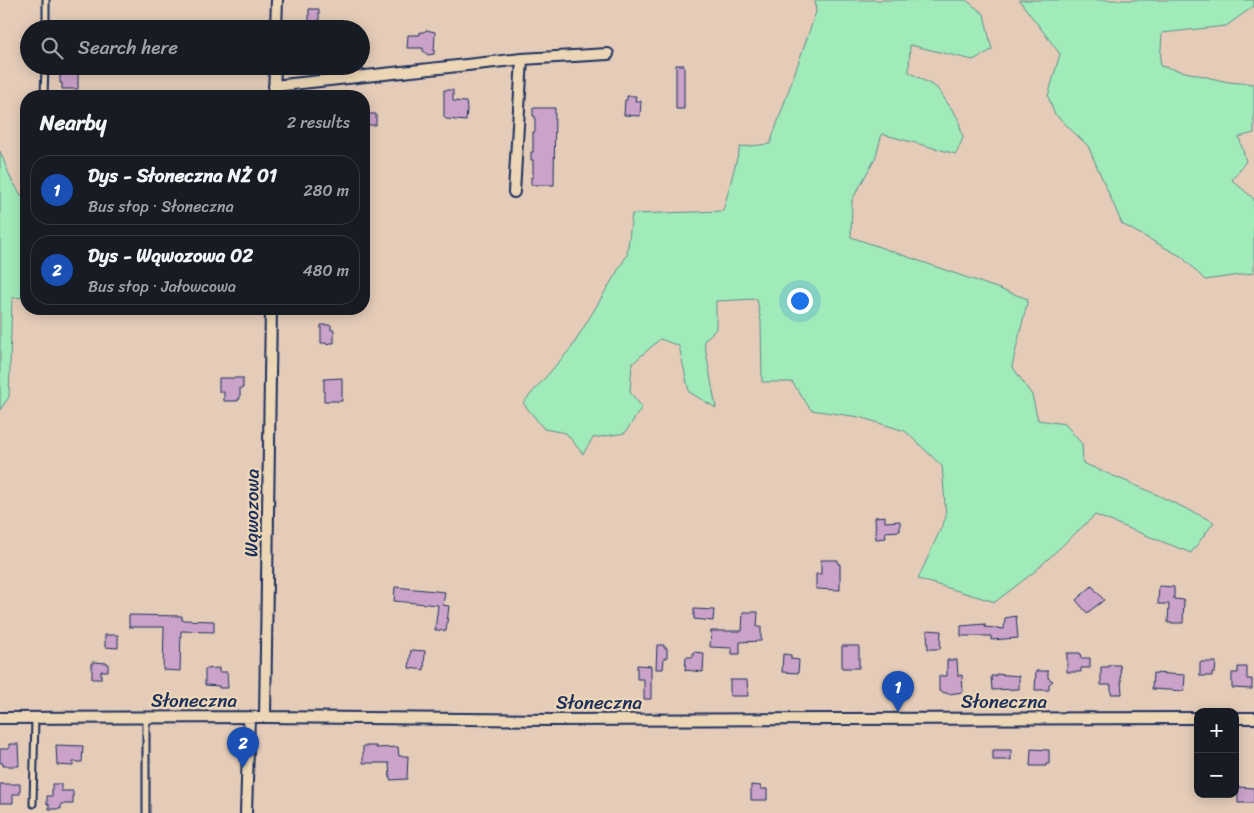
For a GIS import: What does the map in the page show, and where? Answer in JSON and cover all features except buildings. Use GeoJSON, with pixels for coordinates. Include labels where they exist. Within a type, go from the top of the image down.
{"type":"FeatureCollection","features":[{"type":"Feature","properties":{"kind":"street"},"geometry":{"type":"LineString","coordinates":[[276,20],[277,0]]}},
{"type":"Feature","properties":{"kind":"street"},"geometry":{"type":"LineString","coordinates":[[282,90],[522,59],[608,54]]}},
{"type":"Feature","properties":{"kind":"street"},"geometry":{"type":"LineString","coordinates":[[514,192],[522,59]]}},
{"type":"Feature","properties":{"kind":"street"},"geometry":{"type":"LineString","coordinates":[[274,90],[275,75]]}},
{"type":"Feature","properties":{"kind":"street","name":"Wąwozowa"},"geometry":{"type":"LineString","coordinates":[[265,718],[272,315]]}},
{"type":"Feature","properties":{"kind":"street","name":"Słoneczna"},"geometry":{"type":"LineString","coordinates":[[0,718],[552,720],[1194,718]]}},
{"type":"Feature","properties":{"kind":"street"},"geometry":{"type":"LineString","coordinates":[[246,813],[249,718]]}},
{"type":"Feature","properties":{"kind":"street"},"geometry":{"type":"LineString","coordinates":[[1239,718],[1254,718]]}},
{"type":"Feature","properties":{"kind":"lane"},"geometry":{"type":"LineString","coordinates":[[46,0],[46,20]]}},
{"type":"Feature","properties":{"kind":"lane"},"geometry":{"type":"LineString","coordinates":[[44,90],[45,75]]}},
{"type":"Feature","properties":{"kind":"lane"},"geometry":{"type":"LineString","coordinates":[[33,804],[35,718]]}},
{"type":"Feature","properties":{"kind":"lane"},"geometry":{"type":"LineString","coordinates":[[146,718],[146,813]]}},
{"type":"Feature","properties":{"kind":"green space"},"geometry":{"type":"Polygon","coordinates":[[[815,0],[966,0],[984,14],[992,50],[973,60],[910,45],[909,72],[937,88],[958,118],[963,138],[956,154],[882,134],[875,159],[852,200],[851,237],[1028,299],[1012,366],[1032,395],[1038,420],[1065,424],[1082,444],[1083,463],[1149,491],[1214,522],[1191,553],[1095,515],[1034,572],[995,602],[918,579],[946,517],[942,466],[905,431],[859,417],[811,410],[792,382],[762,382],[761,322],[757,299],[716,301],[716,329],[704,341],[716,408],[689,392],[679,346],[660,339],[632,364],[630,392],[642,407],[625,433],[593,438],[583,454],[566,433],[544,429],[523,403],[572,347],[627,255],[632,214],[723,211],[740,147],[770,144],[816,12],[815,0]]]}},
{"type":"Feature","properties":{"kind":"green space"},"geometry":{"type":"Polygon","coordinates":[[[1019,0],[1254,0],[1254,6],[1226,26],[1162,33],[1160,66],[1228,82],[1254,84],[1254,133],[1239,137],[1246,161],[1232,180],[1254,199],[1254,273],[1205,280],[1182,257],[1122,224],[1088,146],[1054,113],[1048,96],[1060,54],[1019,0]]]}},
{"type":"Feature","properties":{"kind":"green space"},"geometry":{"type":"Polygon","coordinates":[[[0,151],[11,179],[20,193],[20,297],[12,298],[9,397],[0,410],[0,151]]]}},
{"type":"Feature","properties":{"kind":"place","name":"Dys - Słoneczna NŻ 01"},"geometry":{"type":"Point","coordinates":[898,712]}},
{"type":"Feature","properties":{"kind":"place","name":"Dys - Wąwozowa 02"},"geometry":{"type":"Point","coordinates":[243,768]}}]}
